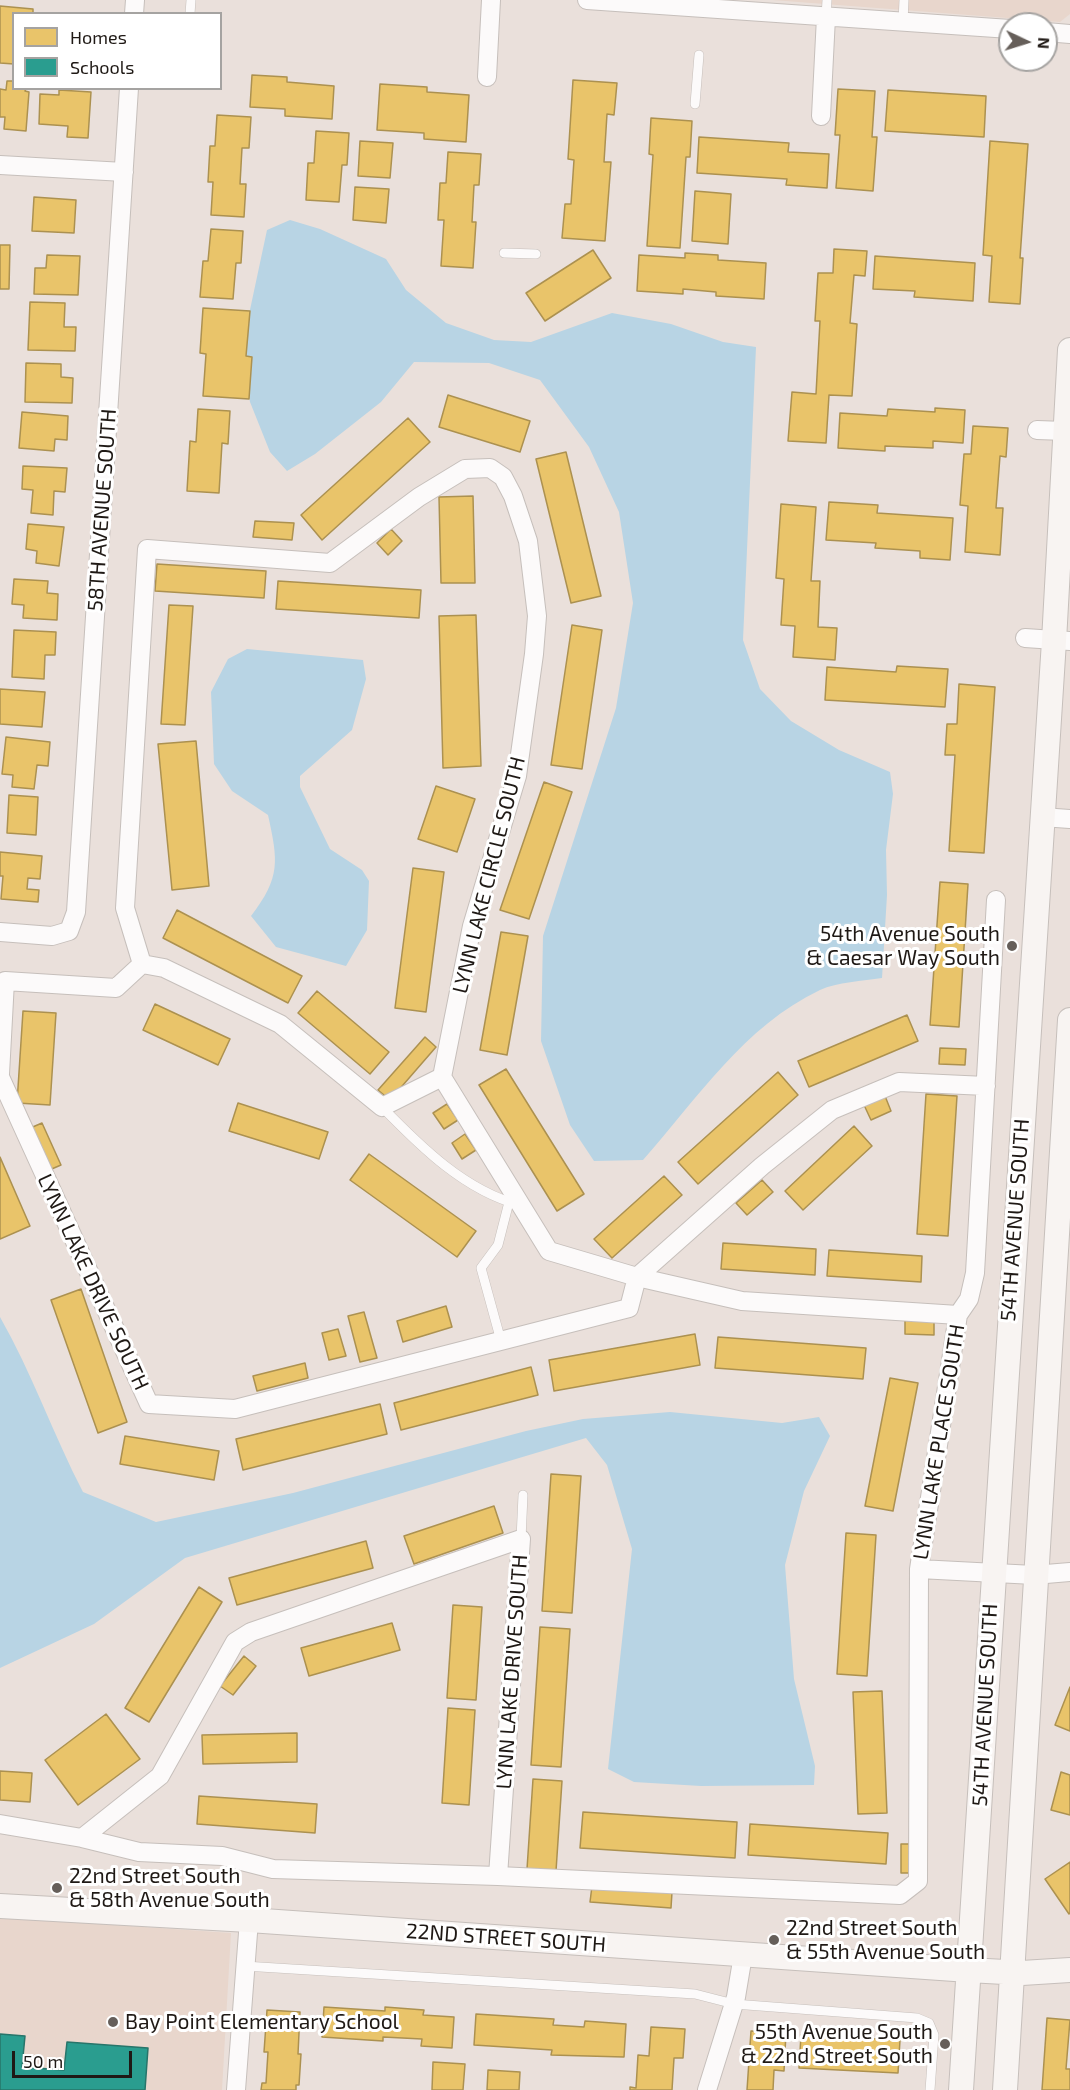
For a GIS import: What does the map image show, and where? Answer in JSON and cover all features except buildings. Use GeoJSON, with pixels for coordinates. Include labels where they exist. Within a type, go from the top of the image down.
{"type":"FeatureCollection","features":[{"type":"Feature","properties":{"kind":"main road","name":"54TH AVENUE SOUTH"},"geometry":{"type":"LineString","coordinates":[[961,2090],[992,1573],[1042,818],[1062,641],[1065,431],[1070,350]]}},
{"type":"Feature","properties":{"kind":"main road","name":"54TH AVENUE SOUTH"},"geometry":{"type":"LineString","coordinates":[[1005,2090],[1034,1575],[1070,1020]]}},
{"type":"Feature","properties":{"kind":"main road","name":"22ND STREET SOUTH"},"geometry":{"type":"LineString","coordinates":[[0,1906],[249,1920],[969,1970],[1012,1972],[1070,1970]]}},
{"type":"Feature","properties":{"kind":"street"},"geometry":{"type":"LineString","coordinates":[[487,77],[492,0]]}},
{"type":"Feature","properties":{"kind":"street"},"geometry":{"type":"LineString","coordinates":[[587,0],[826,8],[903,22],[998,28]]}},
{"type":"Feature","properties":{"kind":"street"},"geometry":{"type":"LineString","coordinates":[[821,116],[826,8]]}},
{"type":"Feature","properties":{"kind":"street","name":"58TH AVENUE SOUTH"},"geometry":{"type":"LineString","coordinates":[[0,932],[52,936],[69,931],[76,912],[129,90]]}},
{"type":"Feature","properties":{"kind":"street"},"geometry":{"type":"LineString","coordinates":[[0,165],[124,172]]}},
{"type":"Feature","properties":{"kind":"street"},"geometry":{"type":"LineString","coordinates":[[1037,430],[1065,431]]}},
{"type":"Feature","properties":{"kind":"street","name":"LYNN LAKE CIRCLE SOUTH"},"geometry":{"type":"LineString","coordinates":[[142,964],[125,908],[147,549],[330,563],[419,497],[465,469],[490,468],[503,477],[513,496],[528,541],[537,616],[517,776],[472,926],[442,1077]]}},
{"type":"Feature","properties":{"kind":"street"},"geometry":{"type":"LineString","coordinates":[[1025,638],[1062,641]]}},
{"type":"Feature","properties":{"kind":"street"},"geometry":{"type":"LineString","coordinates":[[1042,818],[1070,819]]}},
{"type":"Feature","properties":{"kind":"street","name":"LYNN LAKE PLACE SOUTH"},"geometry":{"type":"LineString","coordinates":[[498,1876],[900,1895],[918,1881],[919,1569],[958,1315],[969,1299],[975,1273],[996,900]]}},
{"type":"Feature","properties":{"kind":"street"},"geometry":{"type":"LineString","coordinates":[[142,964],[164,968],[280,1024],[381,1107],[442,1077],[515,1204],[549,1251],[637,1277],[742,1302],[958,1315]]}},
{"type":"Feature","properties":{"kind":"street","name":"LYNN LAKE DRIVE SOUTH"},"geometry":{"type":"LineString","coordinates":[[142,964],[116,988],[5,981],[0,1076],[149,1404],[235,1409],[629,1308],[637,1277]]}},
{"type":"Feature","properties":{"kind":"street"},"geometry":{"type":"LineString","coordinates":[[637,1277],[762,1166],[832,1110],[899,1082],[986,1086]]}},
{"type":"Feature","properties":{"kind":"street","name":"LYNN LAKE DRIVE SOUTH"},"geometry":{"type":"LineString","coordinates":[[82,1838],[160,1776],[235,1642],[251,1632],[521,1539],[498,1876]]}},
{"type":"Feature","properties":{"kind":"street"},"geometry":{"type":"LineString","coordinates":[[919,1569],[1034,1575],[1070,1572]]}},
{"type":"Feature","properties":{"kind":"street"},"geometry":{"type":"LineString","coordinates":[[0,1824],[82,1838],[139,1852],[222,1856],[273,1869],[498,1876]]}},
{"type":"Feature","properties":{"kind":"street"},"geometry":{"type":"LineString","coordinates":[[236,2090],[249,1920]]}},
{"type":"Feature","properties":{"kind":"street"},"geometry":{"type":"LineString","coordinates":[[707,2090],[734,2004],[743,1955]]}},
{"type":"Feature","properties":{"kind":"lane"},"geometry":{"type":"LineString","coordinates":[[903,22],[904,0]]}},
{"type":"Feature","properties":{"kind":"lane"},"geometry":{"type":"LineString","coordinates":[[695,104],[699,55]]}},
{"type":"Feature","properties":{"kind":"lane"},"geometry":{"type":"LineString","coordinates":[[504,253],[536,254]]}},
{"type":"Feature","properties":{"kind":"lane"},"geometry":{"type":"LineString","coordinates":[[381,1107],[424,1150],[496,1199],[515,1204],[498,1245],[481,1268],[501,1341]]}},
{"type":"Feature","properties":{"kind":"lane"},"geometry":{"type":"LineString","coordinates":[[521,1539],[523,1495]]}},
{"type":"Feature","properties":{"kind":"lane"},"geometry":{"type":"LineString","coordinates":[[244,1966],[695,1994],[734,2004],[917,2018],[928,2023],[934,2035],[930,2090]]}},
{"type":"Feature","properties":{"kind":"shaded area"},"geometry":{"type":"Polygon","coordinates":[[[772,0],[1070,0],[1070,14],[1060,22],[1058,22],[1058,12],[998,12],[998,17],[772,0]]]}},
{"type":"Feature","properties":{"kind":"shaded area","name":"Bay Point Elementary School"},"geometry":{"type":"Polygon","coordinates":[[[0,1917],[231,1933],[222,2090],[0,2090],[0,1917]]]}},
{"type":"Feature","properties":{"kind":"water"},"geometry":{"type":"Polygon","coordinates":[[[290,220],[320,229],[386,259],[406,290],[446,323],[494,340],[531,342],[612,313],[671,324],[723,342],[756,347],[743,640],[760,689],[791,721],[839,750],[890,772],[893,794],[886,850],[887,895],[882,978],[827,987],[793,1005],[768,1023],[723,1066],[643,1160],[594,1161],[570,1125],[541,1041],[543,936],[616,708],[633,603],[619,512],[589,447],[540,380],[489,363],[414,362],[381,402],[315,454],[287,471],[270,452],[250,402],[241,352],[267,230],[290,220]]]}},
{"type":"Feature","properties":{"kind":"water"},"geometry":{"type":"Polygon","coordinates":[[[247,649],[363,660],[366,679],[352,730],[300,776],[300,787],[330,849],[362,870],[369,881],[367,930],[346,966],[276,947],[251,916],[268,890],[272,879],[275,868],[274,845],[268,815],[232,791],[214,764],[211,692],[228,659],[247,649]]]}},
{"type":"Feature","properties":{"kind":"water"},"geometry":{"type":"Polygon","coordinates":[[[0,1317],[83,1492],[156,1522],[293,1493],[526,1431],[583,1419],[670,1412],[782,1423],[819,1417],[830,1436],[804,1491],[785,1565],[794,1679],[815,1766],[814,1785],[701,1786],[634,1782],[608,1769],[632,1549],[607,1465],[586,1438],[185,1558],[94,1624],[0,1668],[0,1317]]]}},
{"type":"Feature","properties":{"kind":"place","name":"54th Avenue South & Caesar Way South"},"geometry":{"type":"Point","coordinates":[1012,946]}},
{"type":"Feature","properties":{"kind":"place","name":"22nd Street South & 58th Avenue South"},"geometry":{"type":"Point","coordinates":[57,1888]}},
{"type":"Feature","properties":{"kind":"place","name":"22nd Street South & 55th Avenue South"},"geometry":{"type":"Point","coordinates":[774,1940]}},
{"type":"Feature","properties":{"kind":"place","name":"Bay Point Elementary School"},"geometry":{"type":"Point","coordinates":[113,2022]}},
{"type":"Feature","properties":{"kind":"place","name":"55th Avenue South & 22nd Street South"},"geometry":{"type":"Point","coordinates":[945,2044]}}]}
